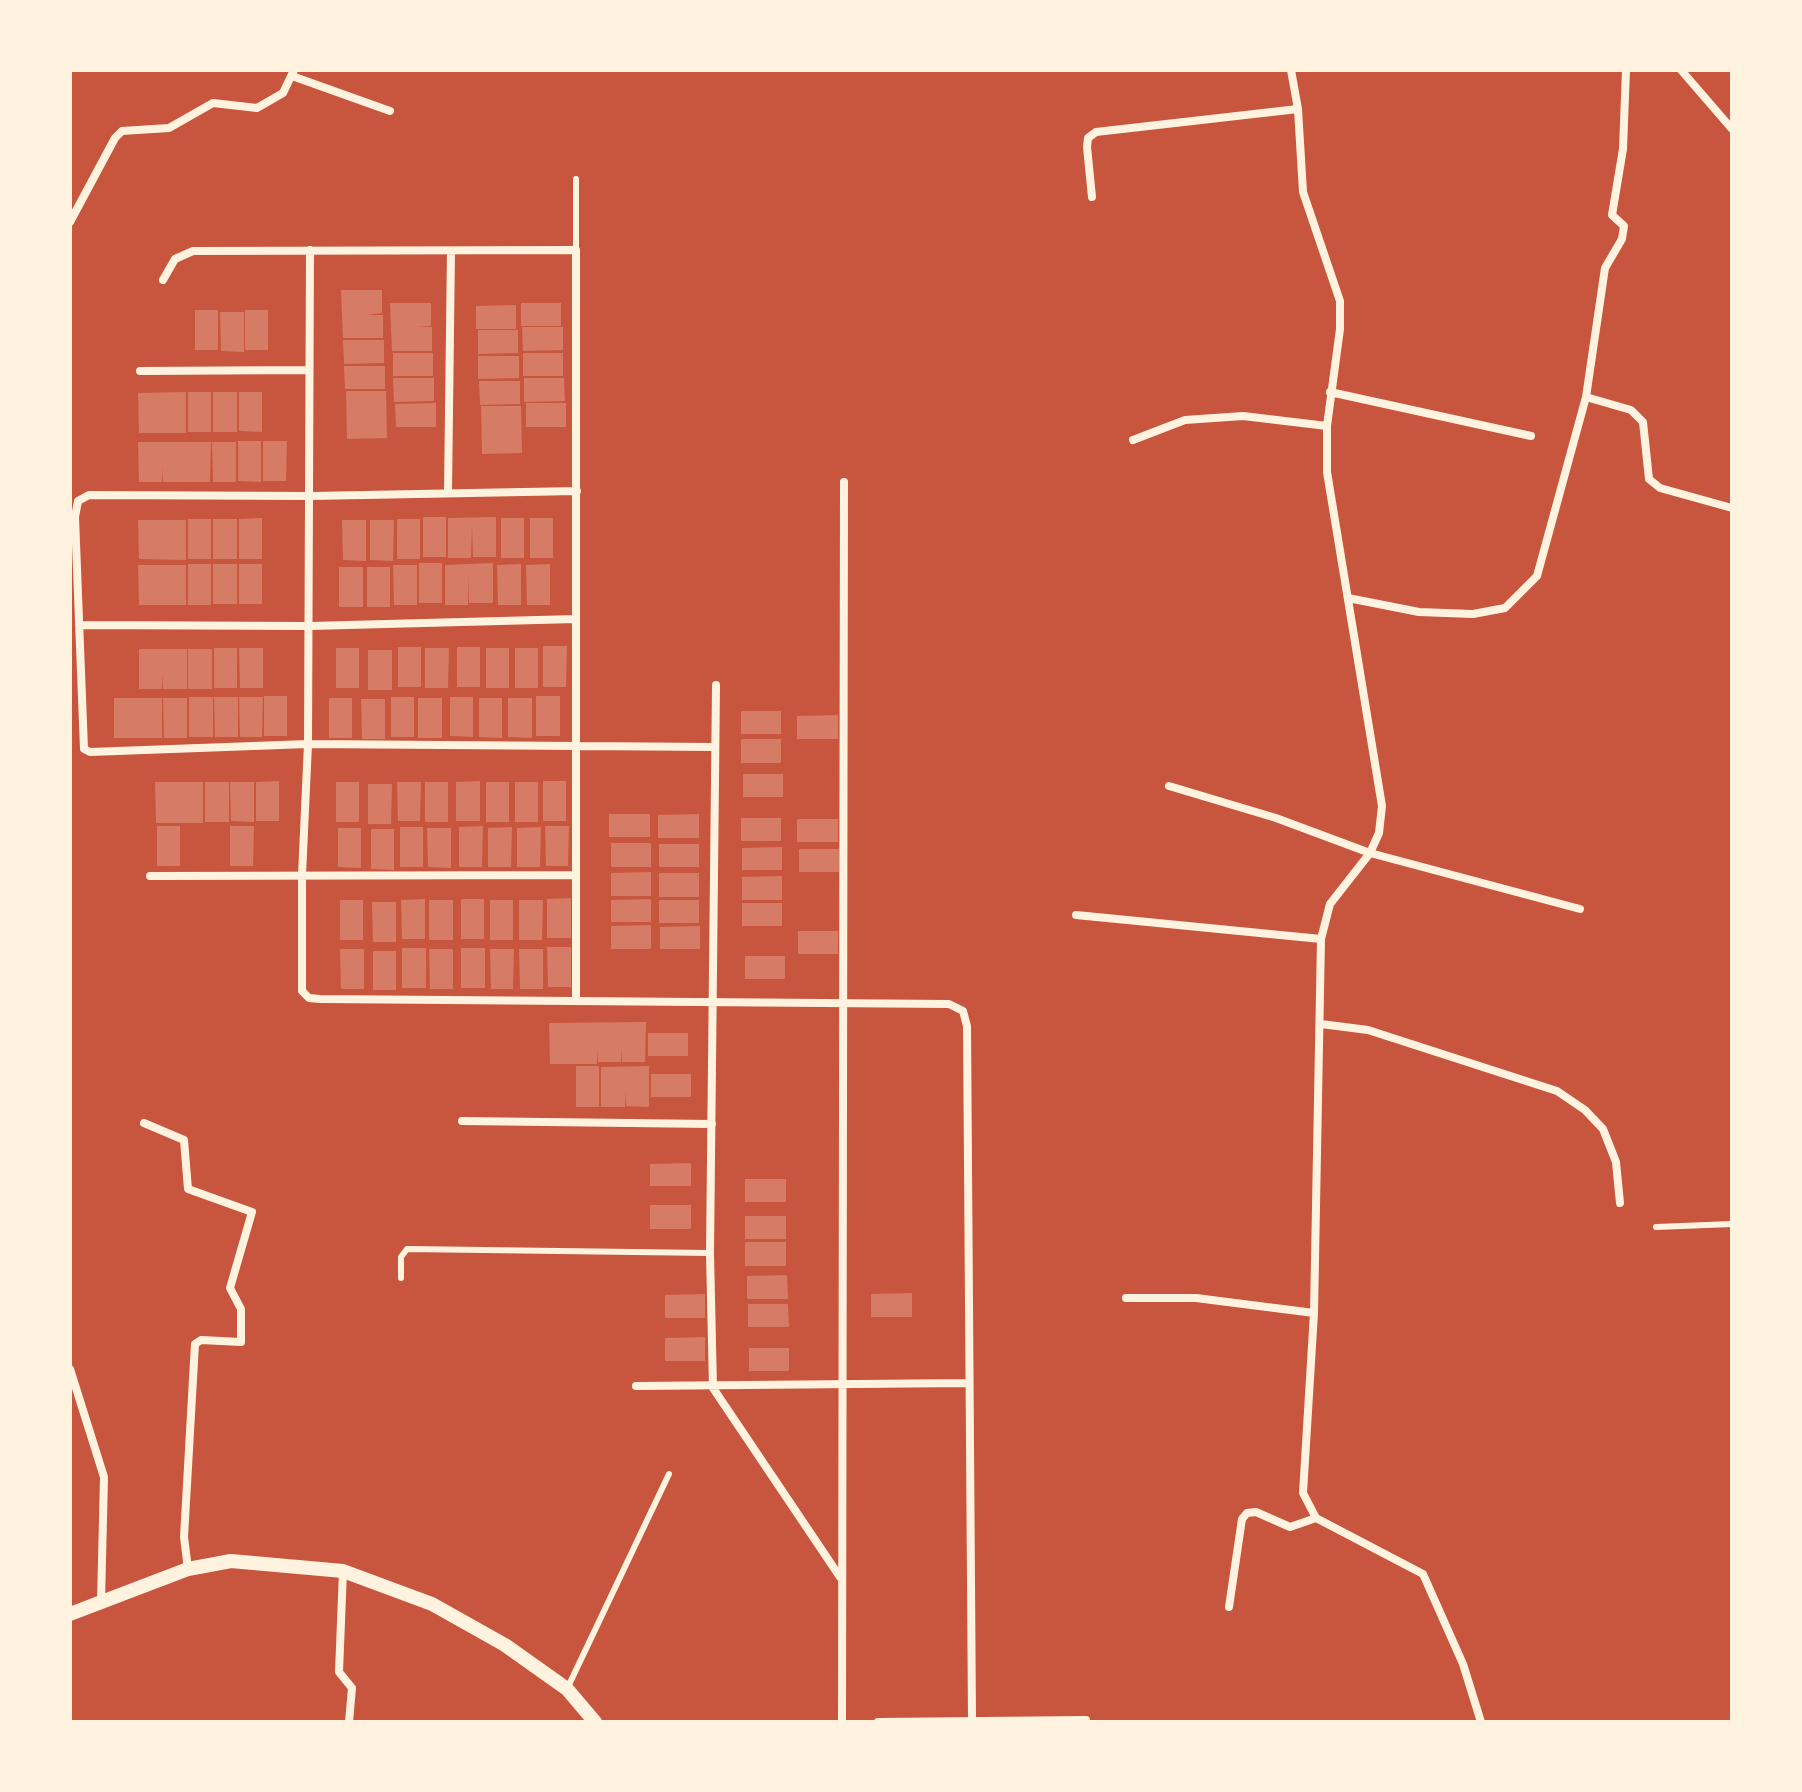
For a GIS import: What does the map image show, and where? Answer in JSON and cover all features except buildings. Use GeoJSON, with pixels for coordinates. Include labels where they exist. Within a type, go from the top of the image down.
{"type":"FeatureCollection","features":[{"type":"Feature","properties":{"kind":"street"},"geometry":{"type":"LineString","coordinates":[[1291,70],[1298,109],[1303,192],[1340,301],[1340,329],[1327,426],[1327,472],[1382,806],[1379,833],[1370,853],[1330,904],[1321,939],[1314,1313],[1303,1493],[1316,1518],[1423,1574],[1463,1664],[1481,1722]]}},
{"type":"Feature","properties":{"kind":"street"},"geometry":{"type":"LineString","coordinates":[[1348,598],[1419,612],[1473,614],[1505,608],[1537,576],[1586,397],[1605,268],[1622,239],[1624,226],[1612,215],[1623,149],[1626,70]]}},
{"type":"Feature","properties":{"kind":"street"},"geometry":{"type":"LineString","coordinates":[[1681,70],[1732,129]]}},
{"type":"Feature","properties":{"kind":"street"},"geometry":{"type":"LineString","coordinates":[[70,222],[115,138],[122,131],[169,128],[213,103],[257,108],[283,93],[293,73],[390,111]]}},
{"type":"Feature","properties":{"kind":"street"},"geometry":{"type":"LineString","coordinates":[[1092,197],[1087,147],[1088,138],[1096,132],[1298,109]]}},
{"type":"Feature","properties":{"kind":"street"},"geometry":{"type":"LineString","coordinates":[[310,250],[310,626],[300,982],[309,998],[949,1004],[963,1011],[967,1026],[967,1383],[972,1719]]}},
{"type":"Feature","properties":{"kind":"street"},"geometry":{"type":"LineString","coordinates":[[163,280],[175,259],[193,251],[576,250],[576,1001]]}},
{"type":"Feature","properties":{"kind":"street"},"geometry":{"type":"LineString","coordinates":[[448,492],[451,251]]}},
{"type":"Feature","properties":{"kind":"street"},"geometry":{"type":"LineString","coordinates":[[140,371],[308,370]]}},
{"type":"Feature","properties":{"kind":"street"},"geometry":{"type":"LineString","coordinates":[[1330,392],[1531,436]]}},
{"type":"Feature","properties":{"kind":"street"},"geometry":{"type":"LineString","coordinates":[[1586,397],[1631,410],[1643,422],[1649,479],[1660,488],[1732,508]]}},
{"type":"Feature","properties":{"kind":"street"},"geometry":{"type":"LineString","coordinates":[[1133,440],[1185,420],[1243,416],[1327,426]]}},
{"type":"Feature","properties":{"kind":"street"},"geometry":{"type":"LineString","coordinates":[[842,1722],[844,482]]}},
{"type":"Feature","properties":{"kind":"street"},"geometry":{"type":"LineString","coordinates":[[577,491],[311,496],[89,495],[78,501],[75,517],[83,746],[87,751],[308,744],[576,743],[715,747]]}},
{"type":"Feature","properties":{"kind":"street"},"geometry":{"type":"LineString","coordinates":[[79,625],[310,626],[576,619]]}},
{"type":"Feature","properties":{"kind":"street"},"geometry":{"type":"LineString","coordinates":[[716,685],[710,1253],[713,1388],[842,1579]]}},
{"type":"Feature","properties":{"kind":"street"},"geometry":{"type":"LineString","coordinates":[[1169,786],[1276,818],[1370,853],[1580,909]]}},
{"type":"Feature","properties":{"kind":"street"},"geometry":{"type":"LineString","coordinates":[[150,876],[574,875]]}},
{"type":"Feature","properties":{"kind":"street"},"geometry":{"type":"LineString","coordinates":[[1076,915],[1321,939]]}},
{"type":"Feature","properties":{"kind":"street"},"geometry":{"type":"LineString","coordinates":[[1321,1024],[1378,1033],[1557,1091],[1585,1110],[1603,1129],[1616,1162],[1620,1203]]}},
{"type":"Feature","properties":{"kind":"street"},"geometry":{"type":"LineString","coordinates":[[462,1121],[712,1124]]}},
{"type":"Feature","properties":{"kind":"street"},"geometry":{"type":"LineString","coordinates":[[144,1123],[184,1140],[188,1189],[252,1212],[230,1288],[241,1309],[241,1342],[201,1340],[195,1344],[184,1537],[188,1569]]}},
{"type":"Feature","properties":{"kind":"street"},"geometry":{"type":"LineString","coordinates":[[1126,1298],[1196,1298],[1314,1313]]}},
{"type":"Feature","properties":{"kind":"street"},"geometry":{"type":"LineString","coordinates":[[70,1369],[104,1477],[101,1602]]}},
{"type":"Feature","properties":{"kind":"street"},"geometry":{"type":"LineString","coordinates":[[636,1386],[713,1388],[967,1383]]}},
{"type":"Feature","properties":{"kind":"street"},"geometry":{"type":"LineString","coordinates":[[1229,1607],[1242,1519],[1247,1513],[1256,1512],[1290,1527],[1316,1518]]}},
{"type":"Feature","properties":{"kind":"street"},"geometry":{"type":"LineString","coordinates":[[70,1614],[188,1569],[231,1561],[343,1571],[432,1604],[505,1645],[567,1689],[595,1722]]}},
{"type":"Feature","properties":{"kind":"street"},"geometry":{"type":"LineString","coordinates":[[343,1571],[339,1672],[352,1688],[349,1722]]}},
{"type":"Feature","properties":{"kind":"street"},"geometry":{"type":"LineString","coordinates":[[878,1722],[1086,1720]]}},
{"type":"Feature","properties":{"kind":"lane"},"geometry":{"type":"LineString","coordinates":[[576,179],[576,250]]}},
{"type":"Feature","properties":{"kind":"lane"},"geometry":{"type":"LineString","coordinates":[[1656,1227],[1732,1224]]}},
{"type":"Feature","properties":{"kind":"lane"},"geometry":{"type":"LineString","coordinates":[[401,1278],[401,1257],[407,1249],[710,1253]]}},
{"type":"Feature","properties":{"kind":"lane"},"geometry":{"type":"LineString","coordinates":[[567,1689],[669,1474]]}}]}
